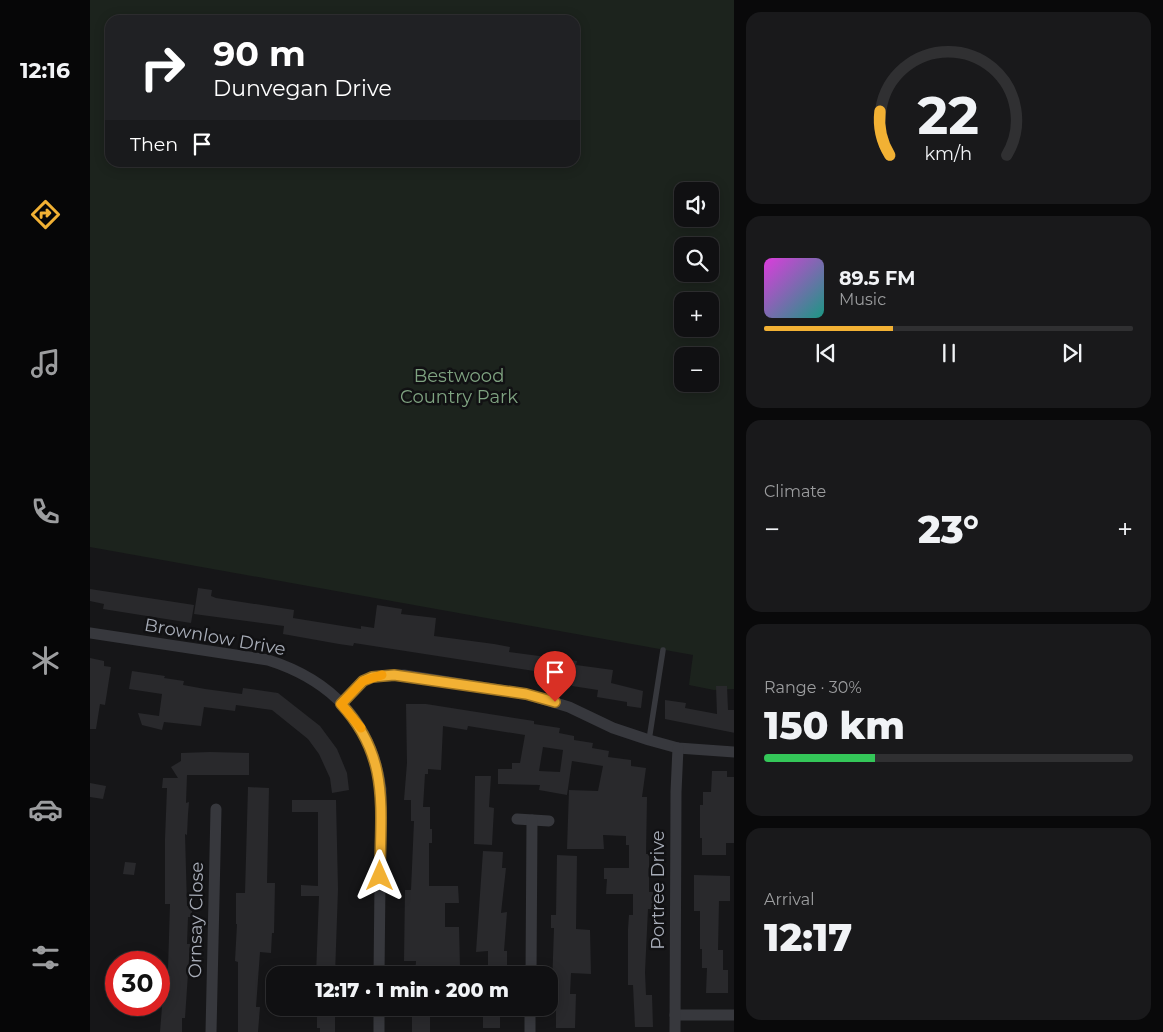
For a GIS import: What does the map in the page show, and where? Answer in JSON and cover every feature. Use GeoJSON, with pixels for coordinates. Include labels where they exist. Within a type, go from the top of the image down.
{"type":"FeatureCollection","features":[{"type":"Feature","properties":{"kind":"street","name":"Brownlow Drive"},"geometry":{"type":"LineString","coordinates":[[90,633],[268,660],[290,667],[307,676],[341,704],[362,731],[372,748],[378,766],[381,789],[379,966]]}},
{"type":"Feature","properties":{"kind":"street"},"geometry":{"type":"LineString","coordinates":[[341,704],[363,681],[372,677],[404,676],[541,698],[569,707],[614,728],[649,740],[678,748],[734,752]]}},
{"type":"Feature","properties":{"kind":"street","name":"Portree Drive"},"geometry":{"type":"LineString","coordinates":[[675,1032],[676,792],[678,748]]}},
{"type":"Feature","properties":{"kind":"street","name":"Ornsay Close"},"geometry":{"type":"LineString","coordinates":[[211,1032],[216,809]]}},
{"type":"Feature","properties":{"kind":"street"},"geometry":{"type":"LineString","coordinates":[[517,819],[549,820]]}},
{"type":"Feature","properties":{"kind":"street"},"geometry":{"type":"LineString","coordinates":[[531,966],[532,820]]}},
{"type":"Feature","properties":{"kind":"street"},"geometry":{"type":"LineString","coordinates":[[675,1015],[734,1015]]}},
{"type":"Feature","properties":{"kind":"street"},"geometry":{"type":"LineString","coordinates":[[379,1016],[379,1032]]}},
{"type":"Feature","properties":{"kind":"street"},"geometry":{"type":"LineString","coordinates":[[530,1016],[530,1032]]}},
{"type":"Feature","properties":{"kind":"lane"},"geometry":{"type":"LineString","coordinates":[[649,740],[662,650]]}},
{"type":"Feature","properties":{"kind":"green space","name":"Bestwood Country Park"},"geometry":{"type":"Polygon","coordinates":[[[90,0],[734,0],[734,689],[714,690],[689,685],[693,655],[90,547],[90,0]]]}},
{"type":"Feature","properties":{"kind":"building"},"geometry":{"type":"Polygon","coordinates":[[[198,588],[212,590],[211,596],[216,598],[294,610],[293,618],[361,629],[361,626],[374,628],[377,605],[402,609],[401,614],[436,618],[434,636],[510,647],[509,652],[577,661],[576,665],[613,670],[611,683],[643,691],[641,708],[627,706],[627,702],[597,697],[598,690],[572,686],[573,682],[540,676],[541,672],[354,643],[353,646],[339,644],[283,634],[284,626],[194,614],[198,588]]]}},
{"type":"Feature","properties":{"kind":"building"},"geometry":{"type":"Polygon","coordinates":[[[90,589],[194,605],[191,623],[103,609],[104,604],[90,601],[90,589]]]}},
{"type":"Feature","properties":{"kind":"building"},"geometry":{"type":"Polygon","coordinates":[[[90,658],[104,661],[104,666],[111,667],[105,705],[100,704],[96,729],[90,729],[90,658]]]}},
{"type":"Feature","properties":{"kind":"building"},"geometry":{"type":"Polygon","coordinates":[[[132,671],[165,676],[164,678],[184,681],[183,685],[205,689],[242,694],[243,688],[278,693],[320,726],[337,749],[347,773],[349,790],[332,793],[330,778],[319,754],[308,739],[272,710],[236,705],[235,711],[204,707],[201,726],[164,722],[162,730],[142,725],[138,713],[159,716],[162,694],[129,689],[132,671]]]}},
{"type":"Feature","properties":{"kind":"building"},"geometry":{"type":"Polygon","coordinates":[[[716,686],[727,686],[728,710],[734,710],[734,733],[665,719],[665,700],[686,703],[685,708],[717,714],[716,686]]]}},
{"type":"Feature","properties":{"kind":"building"},"geometry":{"type":"Polygon","coordinates":[[[406,704],[426,704],[534,721],[534,724],[560,728],[559,733],[574,736],[574,740],[593,743],[592,748],[609,751],[608,757],[631,760],[631,766],[646,768],[642,797],[647,797],[646,854],[649,854],[649,892],[653,892],[653,903],[651,909],[648,909],[645,972],[646,995],[652,995],[653,1027],[635,1027],[633,985],[628,985],[628,929],[629,915],[633,915],[633,894],[606,894],[607,879],[604,879],[604,868],[629,868],[629,845],[626,845],[626,836],[603,835],[604,849],[567,849],[569,790],[598,791],[603,766],[572,761],[567,795],[539,790],[540,785],[498,784],[498,769],[512,769],[512,763],[520,763],[525,735],[468,726],[467,730],[443,726],[441,770],[428,769],[428,774],[425,774],[423,807],[430,807],[430,829],[432,829],[432,843],[429,843],[429,886],[458,886],[459,903],[445,903],[445,927],[459,927],[460,966],[416,966],[416,961],[404,961],[405,890],[411,890],[414,821],[411,821],[411,800],[404,800],[407,763],[406,704]],[[543,747],[539,771],[560,772],[563,750],[543,747]]]}},
{"type":"Feature","properties":{"kind":"building"},"geometry":{"type":"Polygon","coordinates":[[[181,753],[249,753],[249,775],[187,775],[186,803],[189,802],[187,835],[185,834],[187,906],[192,906],[192,917],[188,917],[187,944],[190,944],[185,1018],[182,1018],[182,1032],[160,1032],[161,1016],[170,1016],[170,904],[165,904],[167,788],[162,788],[163,778],[178,778],[171,767],[181,761],[181,753]]]}},
{"type":"Feature","properties":{"kind":"building"},"geometry":{"type":"Polygon","coordinates":[[[712,771],[727,771],[727,777],[734,777],[734,843],[726,843],[726,855],[702,855],[700,805],[703,805],[703,792],[711,792],[712,771]]]}},
{"type":"Feature","properties":{"kind":"building"},"geometry":{"type":"Polygon","coordinates":[[[475,776],[491,776],[489,807],[494,808],[492,845],[474,844],[475,776]]]}},
{"type":"Feature","properties":{"kind":"building"},"geometry":{"type":"Polygon","coordinates":[[[90,783],[106,786],[103,799],[90,797],[90,783]]]}},
{"type":"Feature","properties":{"kind":"building"},"geometry":{"type":"Polygon","coordinates":[[[248,787],[269,788],[267,883],[275,883],[274,933],[272,933],[271,953],[260,952],[256,1007],[260,1007],[258,1032],[238,1032],[238,962],[235,961],[236,893],[245,893],[248,787]]]}},
{"type":"Feature","properties":{"kind":"building"},"geometry":{"type":"Polygon","coordinates":[[[292,800],[336,800],[338,889],[335,966],[316,966],[319,896],[301,896],[301,885],[318,886],[318,812],[292,812],[292,800]]]}},
{"type":"Feature","properties":{"kind":"building"},"geometry":{"type":"Polygon","coordinates":[[[483,851],[503,852],[502,868],[506,868],[501,913],[507,912],[504,951],[507,951],[507,966],[488,966],[488,951],[476,952],[483,851]]]}},
{"type":"Feature","properties":{"kind":"building"},"geometry":{"type":"Polygon","coordinates":[[[557,855],[577,856],[576,929],[590,930],[591,974],[571,973],[570,994],[576,994],[575,1028],[556,1028],[556,1016],[558,1016],[558,966],[553,966],[554,928],[551,928],[551,915],[556,915],[557,855]]]}},
{"type":"Feature","properties":{"kind":"building"},"geometry":{"type":"Polygon","coordinates":[[[125,862],[136,863],[134,875],[123,874],[125,862]]]}},
{"type":"Feature","properties":{"kind":"building"},"geometry":{"type":"Polygon","coordinates":[[[694,875],[730,876],[730,901],[719,901],[718,950],[723,950],[723,970],[728,970],[728,993],[706,993],[707,968],[702,968],[700,911],[694,911],[694,875]]]}},
{"type":"Feature","properties":{"kind":"building"},"geometry":{"type":"Polygon","coordinates":[[[317,1016],[335,1016],[335,1032],[320,1032],[320,1028],[317,1028],[317,1016]]]}},
{"type":"Feature","properties":{"kind":"building"},"geometry":{"type":"Polygon","coordinates":[[[412,1016],[430,1016],[430,1032],[412,1032],[412,1016]]]}},
{"type":"Feature","properties":{"kind":"building"},"geometry":{"type":"Polygon","coordinates":[[[483,1016],[500,1016],[500,1028],[483,1028],[483,1016]]]}},
{"type":"Feature","properties":{"kind":"slow traffic"},"geometry":{"type":"LineString","coordinates":[[361,728],[341,704],[363,681],[382,675]]}},
{"type":"Feature","properties":{"kind":"route"},"geometry":{"type":"LineString","coordinates":[[380,876],[381,789],[378,766],[372,748],[362,731],[341,704],[363,681],[382,675],[404,676],[526,694],[555,702]]}}]}
